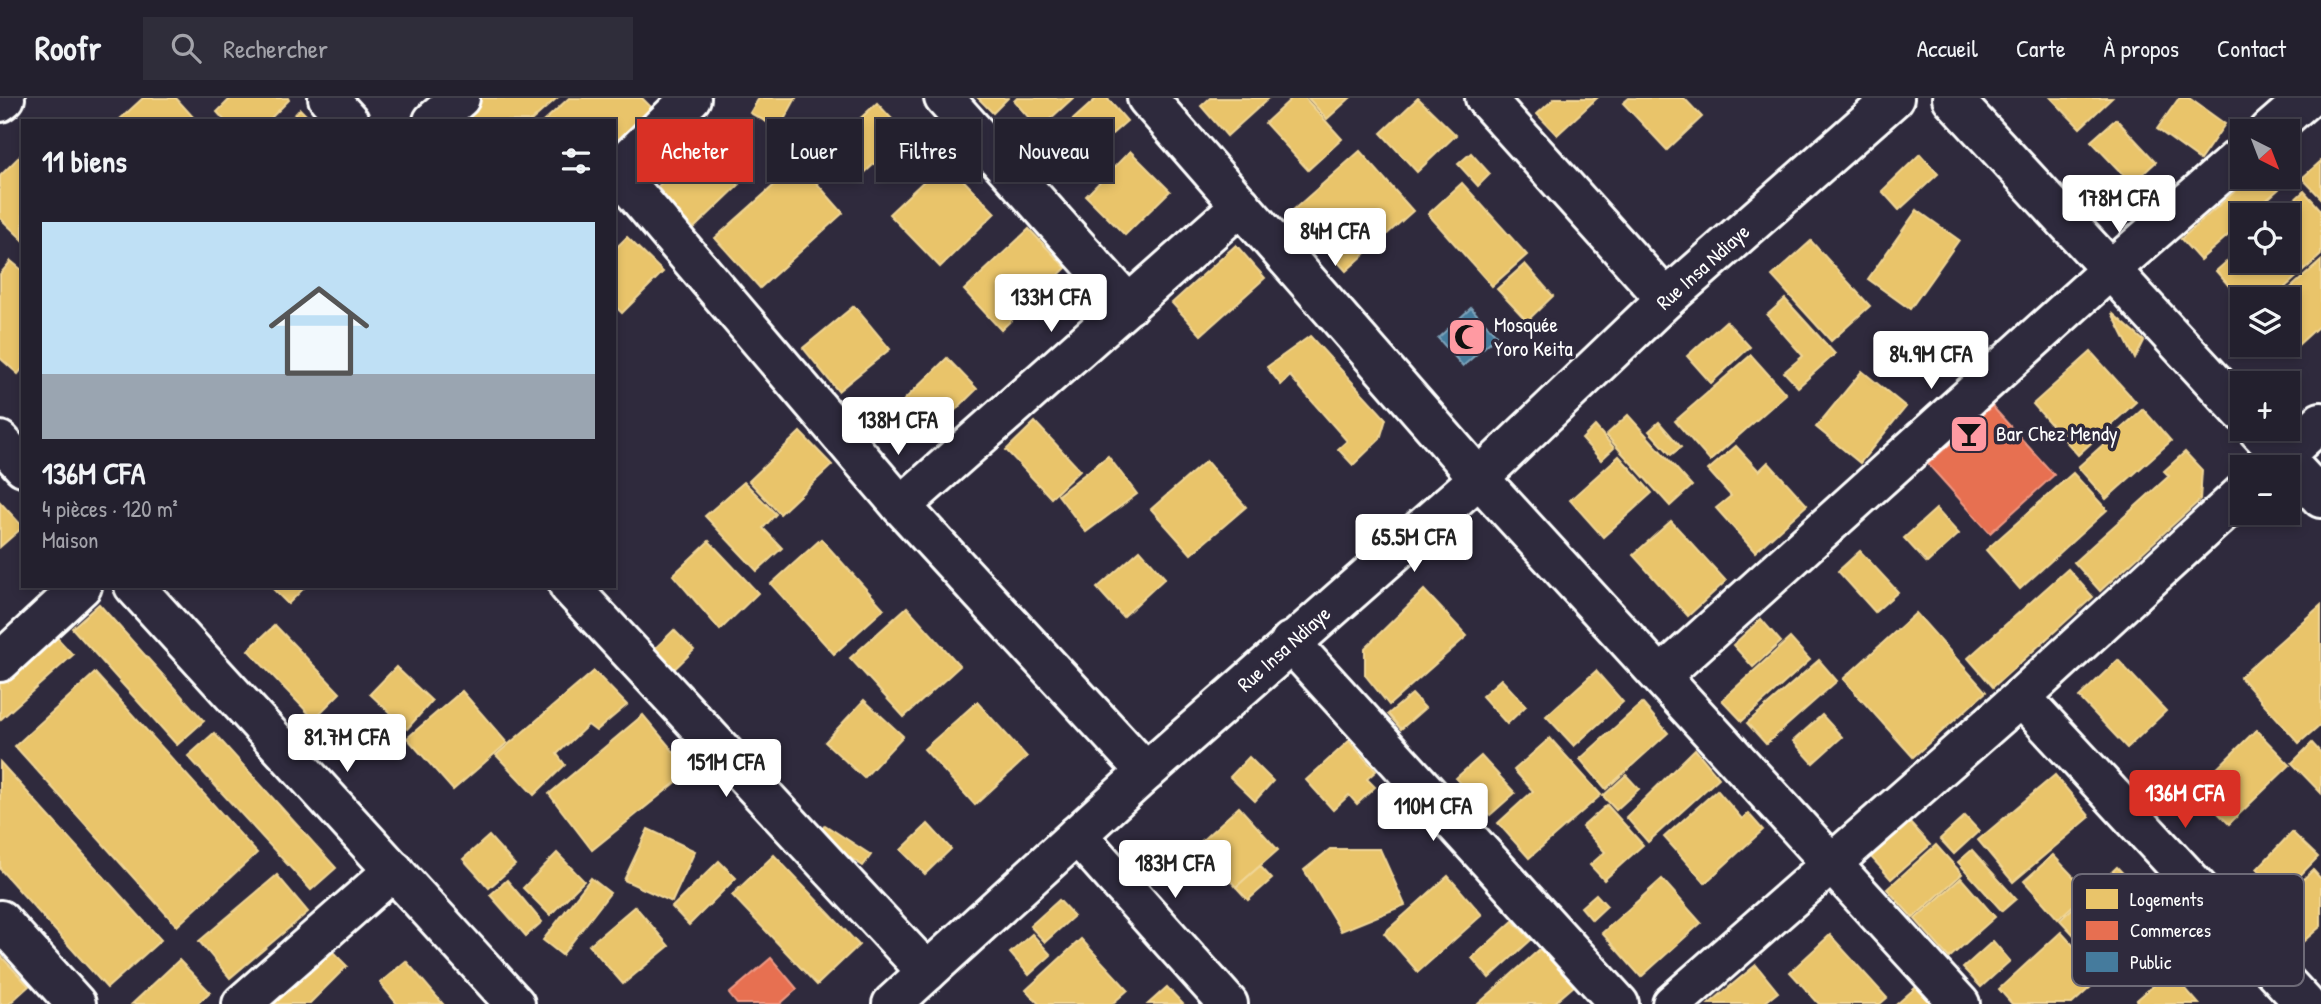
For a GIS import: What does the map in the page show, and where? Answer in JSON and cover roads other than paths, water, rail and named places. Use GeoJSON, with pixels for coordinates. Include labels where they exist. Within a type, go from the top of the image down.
{"type":"FeatureCollection","features":[{"type":"Feature","properties":{"kind":"street"},"geometry":{"type":"LineString","coordinates":[[0,102],[5,98]]}},
{"type":"Feature","properties":{"kind":"street"},"geometry":{"type":"LineString","coordinates":[[328,98],[347,119]]}},
{"type":"Feature","properties":{"kind":"street"},"geometry":{"type":"LineString","coordinates":[[435,119],[460,98]]}},
{"type":"Feature","properties":{"kind":"street"},"geometry":{"type":"LineString","coordinates":[[616,171],[691,98]]}},
{"type":"Feature","properties":{"kind":"street"},"geometry":{"type":"LineString","coordinates":[[944,98],[1129,305]]}},
{"type":"Feature","properties":{"kind":"street"},"geometry":{"type":"LineString","coordinates":[[1147,98],[1479,478],[1662,675],[1960,1004]]}},
{"type":"Feature","properties":{"kind":"street"},"geometry":{"type":"LineString","coordinates":[[1485,98],[1666,299]]}},
{"type":"Feature","properties":{"kind":"street","name":"Rue Insa Ndiaye"},"geometry":{"type":"LineString","coordinates":[[892,1004],[1290,642],[1479,478],[1666,299],[1894,98]]}},
{"type":"Feature","properties":{"kind":"street"},"geometry":{"type":"LineString","coordinates":[[1952,98],[2230,399]]}},
{"type":"Feature","properties":{"kind":"street"},"geometry":{"type":"LineString","coordinates":[[2283,119],[2307,98]]}},
{"type":"Feature","properties":{"kind":"street"},"geometry":{"type":"LineString","coordinates":[[1662,675],[2110,270],[2230,165]]}},
{"type":"Feature","properties":{"kind":"street"},"geometry":{"type":"LineString","coordinates":[[616,173],[901,506],[1146,772]]}},
{"type":"Feature","properties":{"kind":"street"},"geometry":{"type":"LineString","coordinates":[[901,506],[1241,205]]}},
{"type":"Feature","properties":{"kind":"street"},"geometry":{"type":"LineString","coordinates":[[2285,455],[2321,422]]}},
{"type":"Feature","properties":{"kind":"street"},"geometry":{"type":"LineString","coordinates":[[0,440],[21,464]]}},
{"type":"Feature","properties":{"kind":"street"},"geometry":{"type":"LineString","coordinates":[[2300,481],[2321,498]]}},
{"type":"Feature","properties":{"kind":"street"},"geometry":{"type":"LineString","coordinates":[[1672,1004],[1831,861],[2021,697],[2230,505]]}},
{"type":"Feature","properties":{"kind":"street"},"geometry":{"type":"LineString","coordinates":[[0,662],[80,588]]}},
{"type":"Feature","properties":{"kind":"street"},"geometry":{"type":"LineString","coordinates":[[571,588],[927,972]]}},
{"type":"Feature","properties":{"kind":"street"},"geometry":{"type":"LineString","coordinates":[[144,590],[515,1004]]}},
{"type":"Feature","properties":{"kind":"street"},"geometry":{"type":"LineString","coordinates":[[1290,642],[1619,1004]]}},
{"type":"Feature","properties":{"kind":"street"},"geometry":{"type":"LineString","coordinates":[[2021,697],[2185,874]]}},
{"type":"Feature","properties":{"kind":"street"},"geometry":{"type":"LineString","coordinates":[[1077,835],[1228,1004]]}},
{"type":"Feature","properties":{"kind":"street"},"geometry":{"type":"LineString","coordinates":[[242,1004],[394,870]]}},
{"type":"Feature","properties":{"kind":"street"},"geometry":{"type":"LineString","coordinates":[[0,920],[76,1004]]}},
{"type":"Feature","properties":{"kind":"street"},"geometry":{"type":"LineString","coordinates":[[2288,986],[2305,1004]]}},
{"type":"Feature","properties":{"kind":"place","name":"Mosquée Yoro Keita"},"geometry":{"type":"Point","coordinates":[1467,337]}},
{"type":"Feature","properties":{"kind":"place","name":"Bar Chez Mendy"},"geometry":{"type":"Point","coordinates":[1969,434]}}]}
